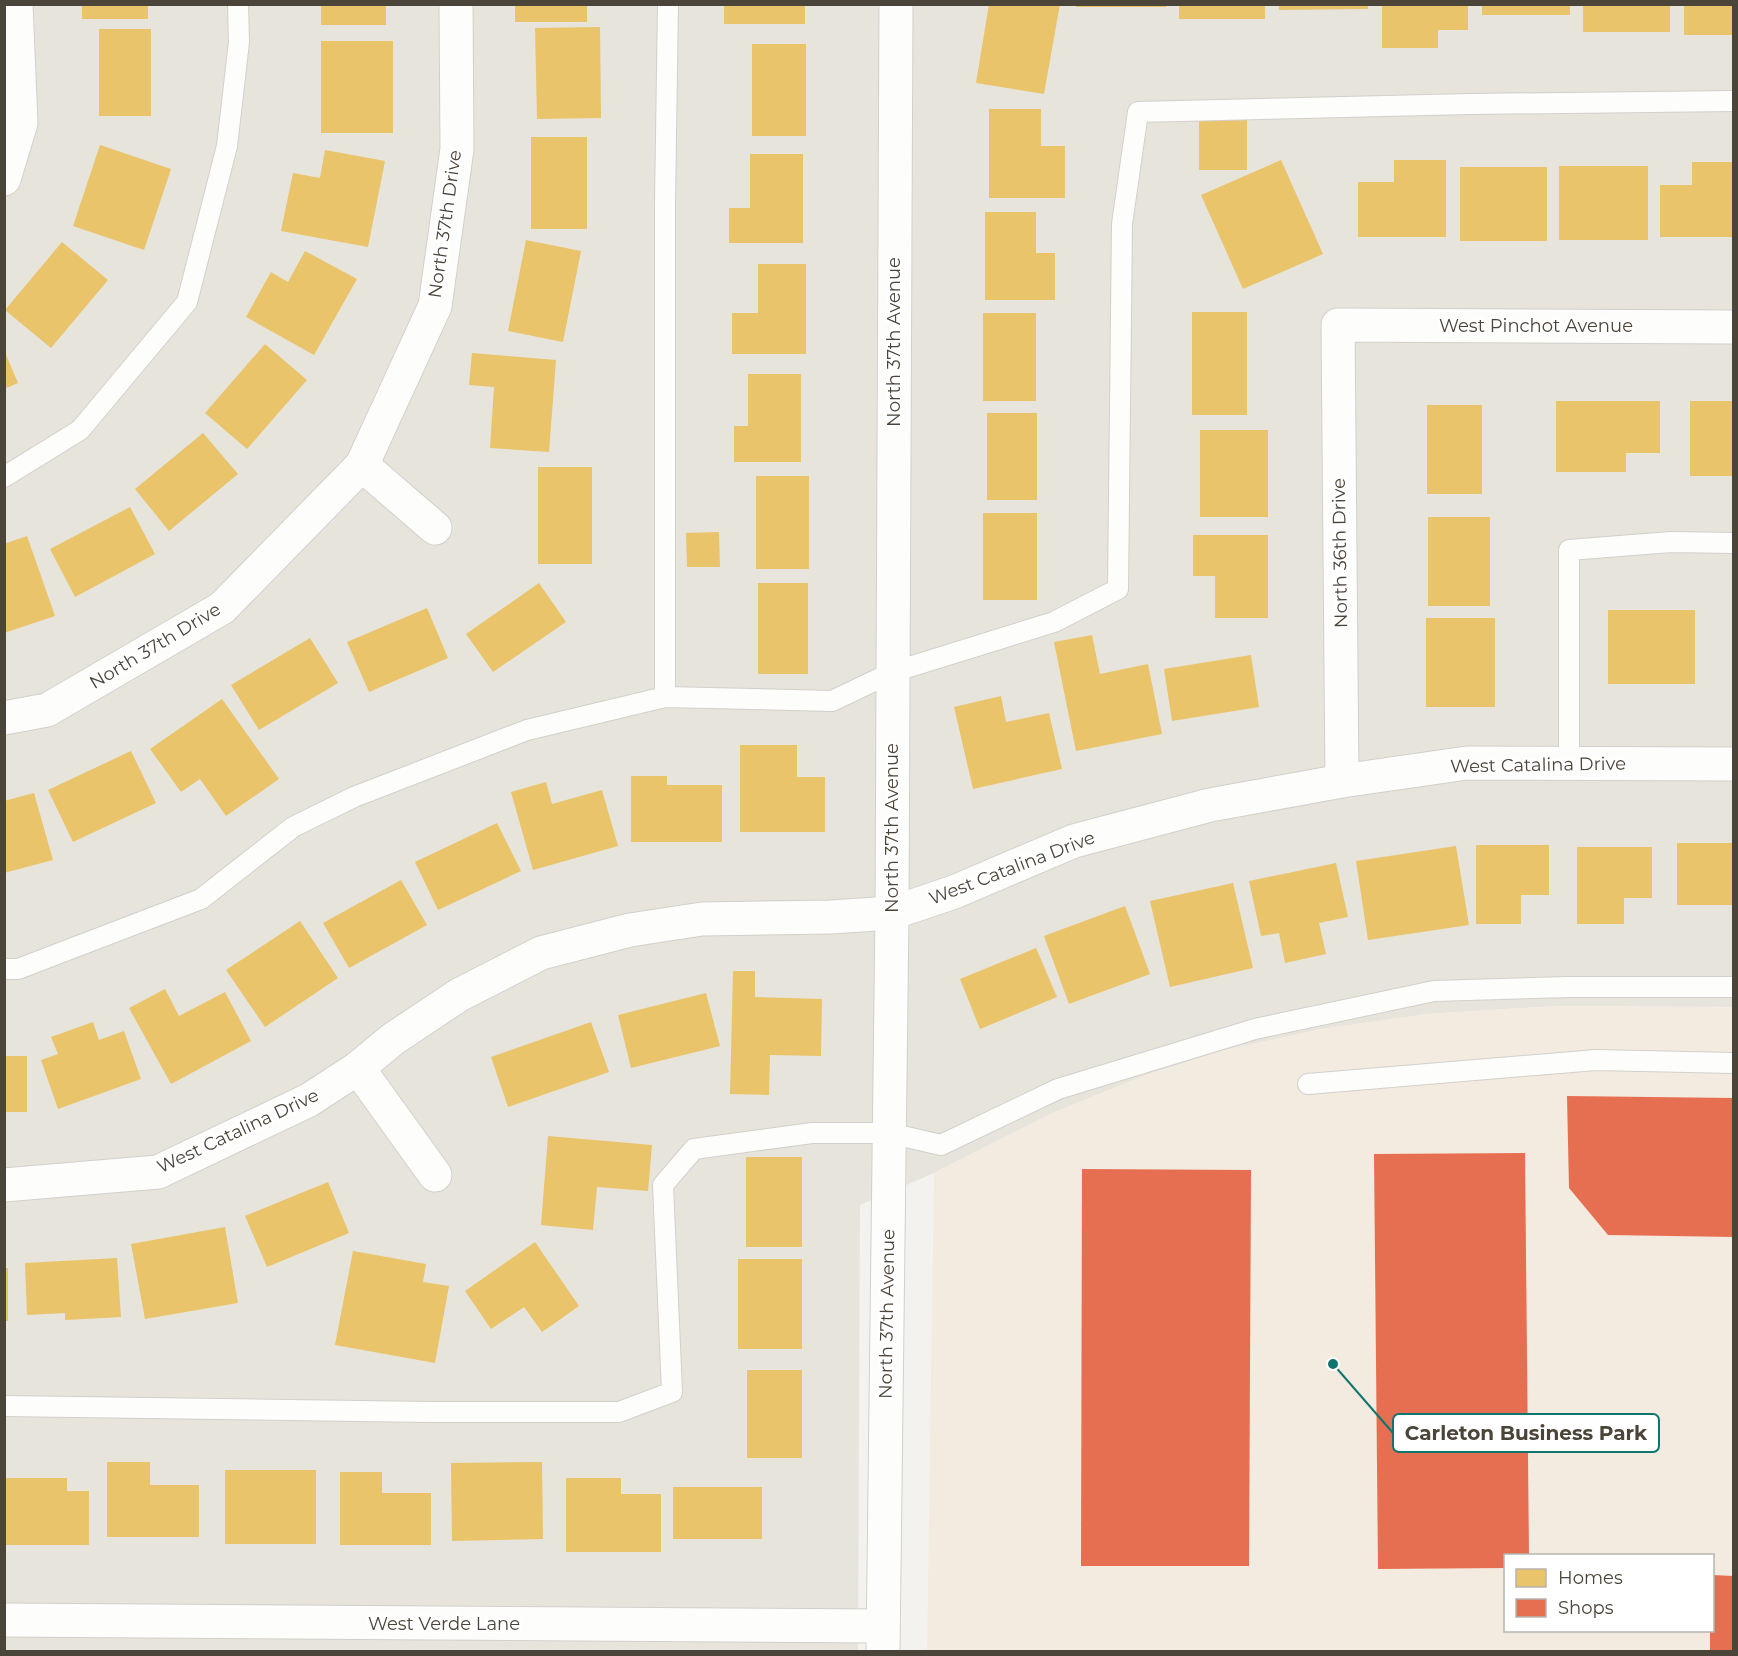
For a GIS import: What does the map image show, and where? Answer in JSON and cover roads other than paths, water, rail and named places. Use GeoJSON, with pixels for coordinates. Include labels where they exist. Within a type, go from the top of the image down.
{"type":"FeatureCollection","features":[{"type":"Feature","properties":{"kind":"street"},"geometry":{"type":"LineString","coordinates":[[4,179],[21,123],[16,4]]}},
{"type":"Feature","properties":{"kind":"street","name":"North 37th Drive"},"geometry":{"type":"LineString","coordinates":[[4,718],[47,710],[222,608],[362,465],[435,306],[457,149],[456,4]]}},
{"type":"Feature","properties":{"kind":"street","name":"North 37th Avenue"},"geometry":{"type":"LineString","coordinates":[[883,1639],[892,913],[896,4]]}},
{"type":"Feature","properties":{"kind":"street","name":"West Pinchot Avenue"},"geometry":{"type":"LineString","coordinates":[[1338,325],[1734,327]]}},
{"type":"Feature","properties":{"kind":"street","name":"North 36th Drive"},"geometry":{"type":"LineString","coordinates":[[1338,325],[1342,781]]}},
{"type":"Feature","properties":{"kind":"street"},"geometry":{"type":"LineString","coordinates":[[362,465],[435,528]]}},
{"type":"Feature","properties":{"kind":"street","name":"West Catalina Drive"},"geometry":{"type":"LineString","coordinates":[[4,1185],[158,1172],[309,1100],[358,1068],[393,1039],[459,995],[540,953],[630,930],[702,919],[831,917],[892,913],[954,892],[1074,841],[1210,805],[1342,781],[1467,763],[1734,764]]}},
{"type":"Feature","properties":{"kind":"street"},"geometry":{"type":"LineString","coordinates":[[358,1068],[435,1175]]}},
{"type":"Feature","properties":{"kind":"street","name":"West Verde Lane"},"geometry":{"type":"LineString","coordinates":[[4,1620],[883,1639]]}},
{"type":"Feature","properties":{"kind":"lane"},"geometry":{"type":"LineString","coordinates":[[4,477],[80,430],[187,302],[227,146],[239,42],[238,4]]}},
{"type":"Feature","properties":{"kind":"lane"},"geometry":{"type":"LineString","coordinates":[[665,697],[665,202],[668,4]]}},
{"type":"Feature","properties":{"kind":"lane"},"geometry":{"type":"LineString","coordinates":[[4,969],[18,969],[201,899],[293,827],[354,797],[527,730],[665,697],[832,700],[893,672],[1053,622],[1118,589],[1122,224],[1138,112],[1458,104],[1734,101]]}},
{"type":"Feature","properties":{"kind":"lane"},"geometry":{"type":"LineString","coordinates":[[1569,764],[1569,550],[1671,542],[1734,543]]}},
{"type":"Feature","properties":{"kind":"lane"},"geometry":{"type":"LineString","coordinates":[[4,1406],[430,1412],[619,1412],[672,1392],[663,1185],[694,1149],[812,1133],[889,1133],[941,1145],[1058,1089],[1255,1029],[1434,991],[1569,987],[1734,987]]}},
{"type":"Feature","properties":{"kind":"lane"},"geometry":{"type":"LineString","coordinates":[[1308,1084],[1596,1060],[1734,1063]]}},
{"type":"Feature","properties":{"kind":"place","name":"Carleton Business Park"},"geometry":{"type":"Point","coordinates":[1333,1364]}}]}
